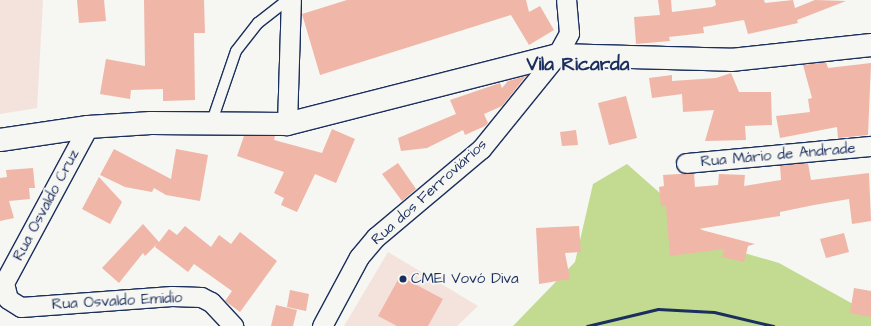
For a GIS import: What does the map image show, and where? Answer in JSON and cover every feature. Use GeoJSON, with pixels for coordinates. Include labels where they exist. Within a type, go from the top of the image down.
{"type":"FeatureCollection","features":[{"type":"Feature","properties":{"kind":"street"},"geometry":{"type":"LineString","coordinates":[[287,124],[291,0]]}},
{"type":"Feature","properties":{"kind":"street","name":"Rua dos Ferroviários"},"geometry":{"type":"LineString","coordinates":[[322,326],[359,257],[376,237],[481,149],[557,55],[570,33],[566,0]]}},
{"type":"Feature","properties":{"kind":"street"},"geometry":{"type":"LineString","coordinates":[[0,140],[88,127],[287,124],[557,55],[731,60],[871,45]]}},
{"type":"Feature","properties":{"kind":"street","name":"Rua Osvaldo Cruz"},"geometry":{"type":"LineString","coordinates":[[4,283],[88,127]]}},
{"type":"Feature","properties":{"kind":"street","name":"Rua Mário de Andrade"},"geometry":{"type":"LineString","coordinates":[[686,164],[871,146]]}},
{"type":"Feature","properties":{"kind":"street","name":"Rua Osvaldo Emidio"},"geometry":{"type":"LineString","coordinates":[[4,283],[8,299],[21,307],[172,296],[201,297],[211,302],[233,325]]}},
{"type":"Feature","properties":{"kind":"lane"},"geometry":{"type":"LineString","coordinates":[[211,124],[236,51],[258,23],[287,0]]}},
{"type":"Feature","properties":{"kind":"shaded area"},"geometry":{"type":"Polygon","coordinates":[[[0,0],[43,0],[37,108],[0,114],[0,0]]]}},
{"type":"Feature","properties":{"kind":"shaded area","name":"CMEI Vovó Diva"},"geometry":{"type":"Polygon","coordinates":[[[388,252],[478,306],[457,326],[344,326],[388,252]]]}},
{"type":"Feature","properties":{"kind":"green space"},"geometry":{"type":"Polygon","coordinates":[[[627,164],[720,246],[779,263],[871,314],[871,326],[513,326],[575,262],[593,184],[627,164]]]}},
{"type":"Feature","properties":{"kind":"building"},"geometry":{"type":"Polygon","coordinates":[[[77,0],[104,0],[106,21],[79,23],[77,0]]]}},
{"type":"Feature","properties":{"kind":"building"},"geometry":{"type":"Polygon","coordinates":[[[144,0],[204,0],[205,33],[194,33],[195,100],[163,101],[163,89],[131,90],[130,99],[100,94],[106,59],[145,66],[144,0]]]}},
{"type":"Feature","properties":{"kind":"building"},"geometry":{"type":"Polygon","coordinates":[[[347,0],[526,0],[529,12],[540,6],[554,30],[529,45],[511,15],[320,75],[302,14],[347,0]]]}},
{"type":"Feature","properties":{"kind":"building"},"geometry":{"type":"Polygon","coordinates":[[[658,0],[671,0],[672,12],[712,7],[716,5],[715,0],[764,0],[765,3],[793,0],[795,8],[815,0],[846,1],[797,20],[798,23],[748,34],[744,20],[703,27],[704,33],[669,37],[670,41],[636,44],[634,17],[660,15],[658,0]]]}},
{"type":"Feature","properties":{"kind":"building"},"geometry":{"type":"Polygon","coordinates":[[[826,62],[828,68],[871,63],[868,135],[838,138],[837,127],[780,138],[776,116],[810,112],[808,99],[812,98],[803,65],[826,62]]]}},
{"type":"Feature","properties":{"kind":"building"},"geometry":{"type":"Polygon","coordinates":[[[731,73],[739,92],[771,92],[772,125],[745,126],[746,140],[705,141],[714,110],[683,112],[682,94],[652,98],[649,78],[672,75],[672,81],[716,78],[731,73]]]}},
{"type":"Feature","properties":{"kind":"building"},"geometry":{"type":"Polygon","coordinates":[[[526,76],[502,106],[484,114],[488,123],[485,126],[465,135],[463,130],[427,148],[401,151],[398,138],[456,114],[450,100],[500,83],[502,88],[508,81],[526,76]]]}},
{"type":"Feature","properties":{"kind":"building"},"geometry":{"type":"Polygon","coordinates":[[[626,96],[637,138],[609,145],[598,103],[626,96]]]}},
{"type":"Feature","properties":{"kind":"building"},"geometry":{"type":"Polygon","coordinates":[[[332,129],[355,139],[336,183],[315,174],[297,212],[281,205],[284,198],[274,193],[284,172],[237,156],[244,136],[275,136],[274,140],[322,153],[332,129]]]}},
{"type":"Feature","properties":{"kind":"building"},"geometry":{"type":"Polygon","coordinates":[[[576,130],[578,145],[562,146],[560,132],[576,130]]]}},
{"type":"Feature","properties":{"kind":"building"},"geometry":{"type":"Polygon","coordinates":[[[114,149],[171,179],[176,149],[208,155],[200,201],[166,195],[154,188],[152,192],[125,187],[100,175],[114,149]]]}},
{"type":"Feature","properties":{"kind":"building"},"geometry":{"type":"Polygon","coordinates":[[[398,163],[416,189],[402,201],[382,174],[398,163]]]}},
{"type":"Feature","properties":{"kind":"building"},"geometry":{"type":"Polygon","coordinates":[[[808,163],[811,180],[869,173],[871,221],[852,224],[849,199],[814,205],[780,212],[780,216],[698,229],[755,244],[748,246],[744,262],[722,257],[724,249],[670,256],[666,206],[661,206],[659,187],[664,186],[663,175],[694,173],[695,187],[718,185],[719,174],[745,175],[744,186],[781,180],[780,165],[808,163]]]}},
{"type":"Feature","properties":{"kind":"building"},"geometry":{"type":"Polygon","coordinates":[[[33,168],[35,188],[29,188],[30,199],[9,201],[14,218],[0,221],[0,178],[7,177],[6,170],[33,168]]]}},
{"type":"Feature","properties":{"kind":"building"},"geometry":{"type":"Polygon","coordinates":[[[99,177],[122,202],[110,224],[82,209],[99,177]]]}},
{"type":"Feature","properties":{"kind":"building"},"geometry":{"type":"Polygon","coordinates":[[[143,224],[159,242],[169,229],[177,235],[185,226],[211,247],[219,235],[231,244],[240,232],[277,261],[240,312],[225,301],[232,291],[194,264],[188,272],[155,247],[157,244],[145,256],[143,253],[119,283],[102,268],[143,224]]]}},
{"type":"Feature","properties":{"kind":"building"},"geometry":{"type":"Polygon","coordinates":[[[579,226],[581,252],[565,253],[570,279],[539,284],[536,228],[579,226]]]}},
{"type":"Feature","properties":{"kind":"building"},"geometry":{"type":"Polygon","coordinates":[[[844,233],[849,252],[826,258],[820,239],[844,233]]]}},
{"type":"Feature","properties":{"kind":"building"},"geometry":{"type":"Polygon","coordinates":[[[400,276],[443,299],[428,326],[397,326],[378,316],[400,276]]]}},
{"type":"Feature","properties":{"kind":"building"},"geometry":{"type":"Polygon","coordinates":[[[854,288],[871,291],[871,317],[850,313],[854,288]]]}},
{"type":"Feature","properties":{"kind":"building"},"geometry":{"type":"Polygon","coordinates":[[[290,290],[309,294],[306,311],[287,307],[290,290]]]}},
{"type":"Feature","properties":{"kind":"building"},"geometry":{"type":"Polygon","coordinates":[[[276,305],[297,310],[293,326],[271,326],[276,305]]]}},
{"type":"Feature","properties":{"kind":"railway"},"geometry":{"type":"LineString","coordinates":[[587,326],[658,309],[714,312],[773,326]]}},
{"type":"Feature","properties":{"kind":"place","name":"CMEI Vovó Diva"},"geometry":{"type":"Point","coordinates":[403,279]}},
{"type":"Feature","properties":{"kind":"district","name":"Vila Ricarda"},"geometry":{"type":"Point","coordinates":[578,65]}}]}
